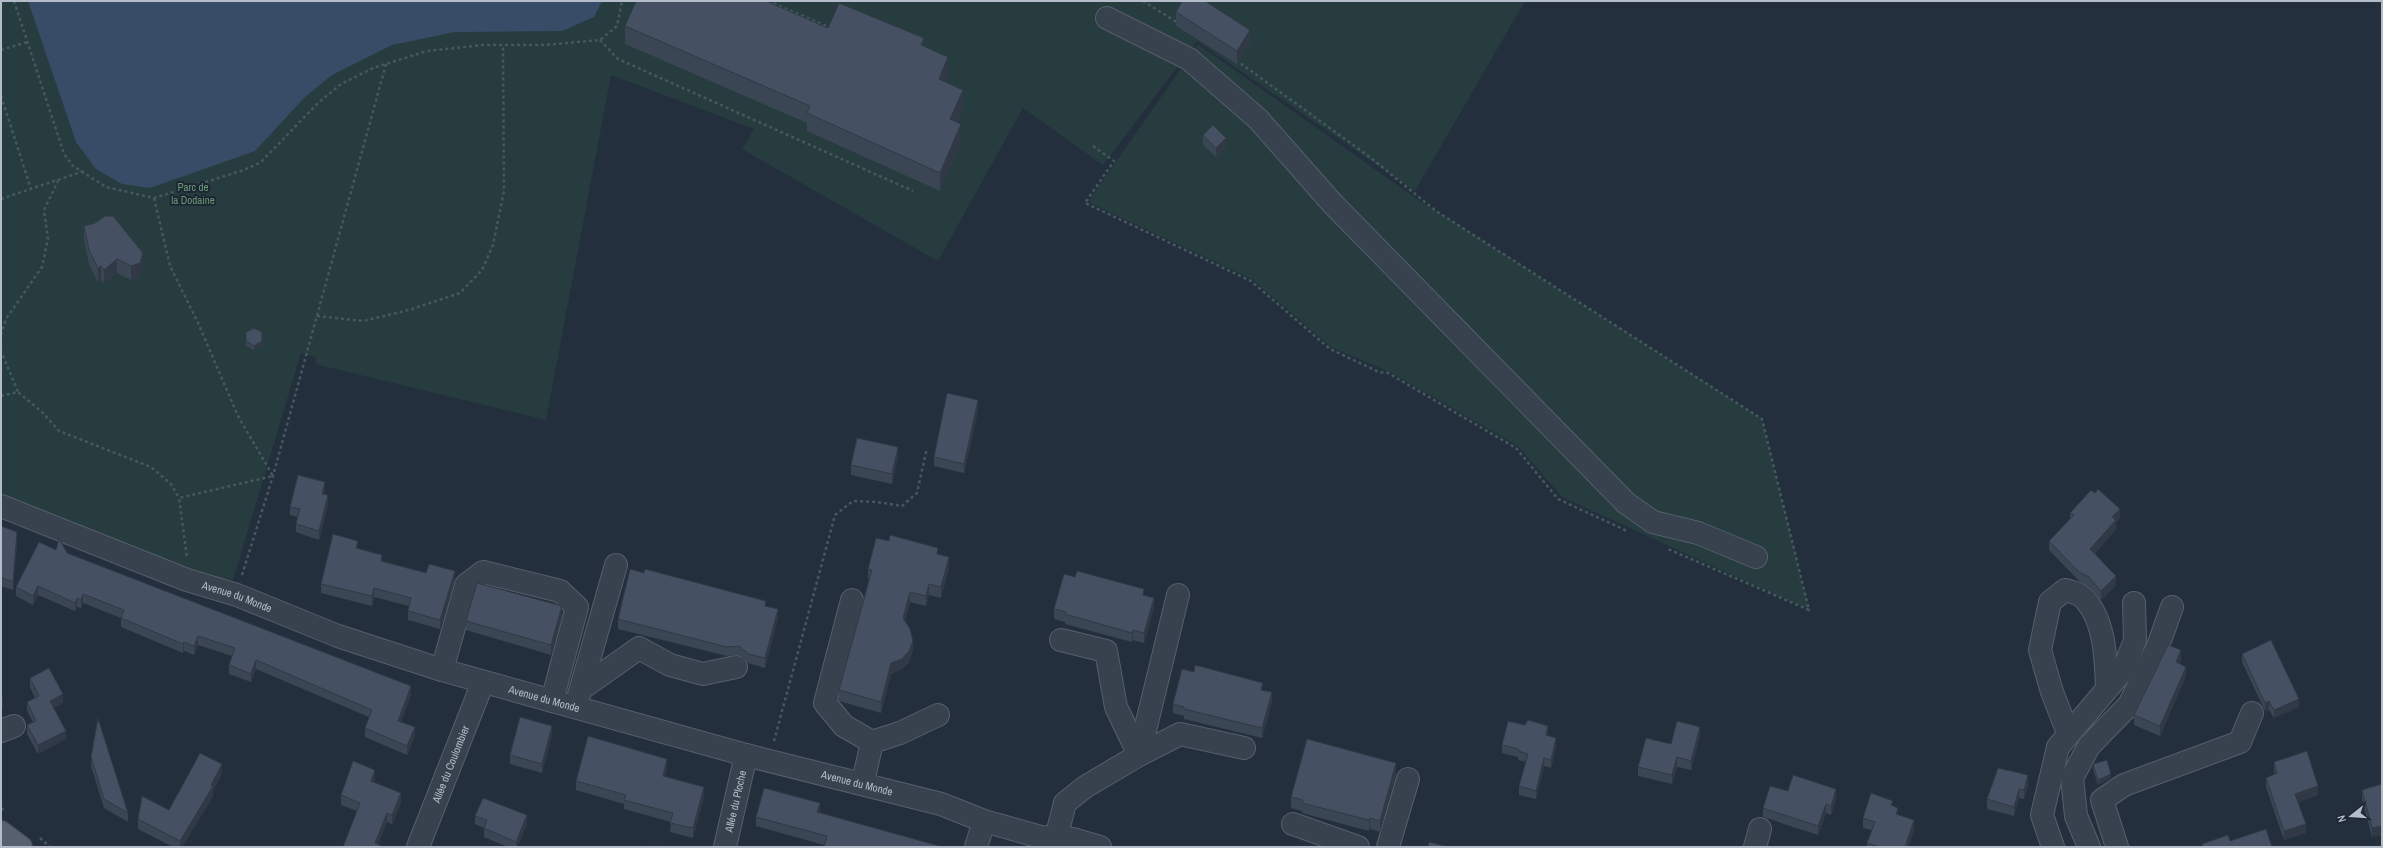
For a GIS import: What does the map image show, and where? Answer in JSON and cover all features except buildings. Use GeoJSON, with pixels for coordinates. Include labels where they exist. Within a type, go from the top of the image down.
{"type":"FeatureCollection","features":[{"type":"Feature","properties":{"kind":"main road"},"geometry":{"type":"LineString","coordinates":[[1,832],[21,847]]}},
{"type":"Feature","properties":{"kind":"street"},"geometry":{"type":"LineString","coordinates":[[1107,18],[1189,59],[1258,119],[1332,203],[1626,503],[1653,522],[1698,533],[1756,556]]}},
{"type":"Feature","properties":{"kind":"street","name":"Avenue du Monde"},"geometry":{"type":"LineString","coordinates":[[1,506],[187,580],[236,595],[338,636],[442,670],[552,701],[578,699],[746,755],[863,782],[941,804],[984,821],[1041,837],[1072,839],[1100,847]]}},
{"type":"Feature","properties":{"kind":"street"},"geometry":{"type":"LineString","coordinates":[[578,699],[616,565]]}},
{"type":"Feature","properties":{"kind":"street"},"geometry":{"type":"LineString","coordinates":[[442,670],[466,585],[483,572],[560,591],[577,607],[552,701]]}},
{"type":"Feature","properties":{"kind":"street"},"geometry":{"type":"LineString","coordinates":[[2068,733],[2052,692],[2040,650],[2050,602],[2065,590],[2080,595],[2094,614],[2106,647],[2107,688]]}},
{"type":"Feature","properties":{"kind":"street"},"geometry":{"type":"LineString","coordinates":[[1139,755],[1178,594]]}},
{"type":"Feature","properties":{"kind":"street"},"geometry":{"type":"LineString","coordinates":[[852,600],[825,703],[844,726],[872,742],[900,733],[938,715]]}},
{"type":"Feature","properties":{"kind":"street"},"geometry":{"type":"LineString","coordinates":[[2053,847],[2042,815],[2058,747],[2068,733],[2124,670],[2134,640],[2134,603]]}},
{"type":"Feature","properties":{"kind":"street"},"geometry":{"type":"LineString","coordinates":[[2089,847],[2076,816],[2072,778],[2089,746],[2129,705],[2158,646],[2172,607]]}},
{"type":"Feature","properties":{"kind":"street"},"geometry":{"type":"LineString","coordinates":[[1061,640],[1106,651],[1116,707],[1139,755]]}},
{"type":"Feature","properties":{"kind":"street"},"geometry":{"type":"LineString","coordinates":[[578,699],[639,648],[670,665],[703,674],[736,667]]}},
{"type":"Feature","properties":{"kind":"street","name":"Allée du Coulombier"},"geometry":{"type":"LineString","coordinates":[[418,847],[483,682]]}},
{"type":"Feature","properties":{"kind":"street"},"geometry":{"type":"LineString","coordinates":[[2117,847],[2102,800],[2124,785],[2240,742],[2252,713]]}},
{"type":"Feature","properties":{"kind":"street"},"geometry":{"type":"LineString","coordinates":[[1056,838],[1066,803],[1085,787],[1139,755],[1180,734],[1244,748]]}},
{"type":"Feature","properties":{"kind":"street"},"geometry":{"type":"LineString","coordinates":[[863,782],[872,742]]}},
{"type":"Feature","properties":{"kind":"street","name":"Allée du Ploche"},"geometry":{"type":"LineString","coordinates":[[725,847],[746,755]]}},
{"type":"Feature","properties":{"kind":"street"},"geometry":{"type":"LineString","coordinates":[[1388,847],[1408,779]]}},
{"type":"Feature","properties":{"kind":"street"},"geometry":{"type":"LineString","coordinates":[[976,847],[984,821]]}},
{"type":"Feature","properties":{"kind":"street"},"geometry":{"type":"LineString","coordinates":[[1293,824],[1358,847]]}},
{"type":"Feature","properties":{"kind":"path"},"geometry":{"type":"LineString","coordinates":[[14,1],[26,42],[64,154],[73,166],[84,171],[106,187],[154,198],[244,170],[261,162],[318,103],[341,84],[386,64],[427,51],[503,45],[545,45],[600,40],[617,26],[622,1]]}},
{"type":"Feature","properties":{"kind":"path"},"geometry":{"type":"LineString","coordinates":[[768,1],[775,2],[832,29]]}},
{"type":"Feature","properties":{"kind":"path"},"geometry":{"type":"LineString","coordinates":[[600,40],[618,59],[913,191]]}},
{"type":"Feature","properties":{"kind":"path"},"geometry":{"type":"LineString","coordinates":[[1,50],[26,42]]}},
{"type":"Feature","properties":{"kind":"path"},"geometry":{"type":"LineString","coordinates":[[317,316],[363,321],[409,310],[460,293],[482,270],[493,245],[504,191],[503,45]]}},
{"type":"Feature","properties":{"kind":"path"},"geometry":{"type":"LineString","coordinates":[[236,595],[273,476],[386,64]]}},
{"type":"Feature","properties":{"kind":"path"},"geometry":{"type":"LineString","coordinates":[[1,96],[31,189]]}},
{"type":"Feature","properties":{"kind":"path"},"geometry":{"type":"LineString","coordinates":[[1,199],[84,171]]}},
{"type":"Feature","properties":{"kind":"path"},"geometry":{"type":"LineString","coordinates":[[1,335],[6,319],[42,268],[48,239],[44,210],[59,179]]}},
{"type":"Feature","properties":{"kind":"path"},"geometry":{"type":"LineString","coordinates":[[154,198],[170,266],[198,323],[238,416],[273,476]]}},
{"type":"Feature","properties":{"kind":"path"},"geometry":{"type":"LineString","coordinates":[[1,344],[1,351],[18,392],[42,412],[58,430],[151,467],[171,484],[180,498],[187,552],[187,580]]}},
{"type":"Feature","properties":{"kind":"path"},"geometry":{"type":"LineString","coordinates":[[1,396],[18,392]]}},
{"type":"Feature","properties":{"kind":"path"},"geometry":{"type":"LineString","coordinates":[[770,760],[835,515],[853,502],[877,502],[902,506],[916,493],[927,448]]}},
{"type":"Feature","properties":{"kind":"path"},"geometry":{"type":"LineString","coordinates":[[180,498],[273,476]]}},
{"type":"Feature","properties":{"kind":"green space","name":"Parc de la Dodaine"},"geometry":{"type":"Polygon","coordinates":[[[1,1],[1525,1],[1415,191],[1197,41],[1103,165],[1023,108],[938,261],[742,149],[754,129],[611,75],[546,420],[315,364],[316,357],[301,353],[233,580],[208,577],[1,495],[1,1]]]}},
{"type":"Feature","properties":{"kind":"green space"},"geometry":{"type":"Polygon","coordinates":[[[1198,44],[1414,197],[1762,419],[1809,610],[1562,497],[1518,446],[1390,372],[1331,347],[1252,279],[1088,202],[1198,44]]]}},
{"type":"Feature","properties":{"kind":"water"},"geometry":{"type":"Polygon","coordinates":[[[28,1],[602,1],[594,17],[562,31],[455,32],[392,45],[332,75],[305,97],[255,151],[150,188],[122,184],[96,169],[76,142],[28,1]]]}}]}
